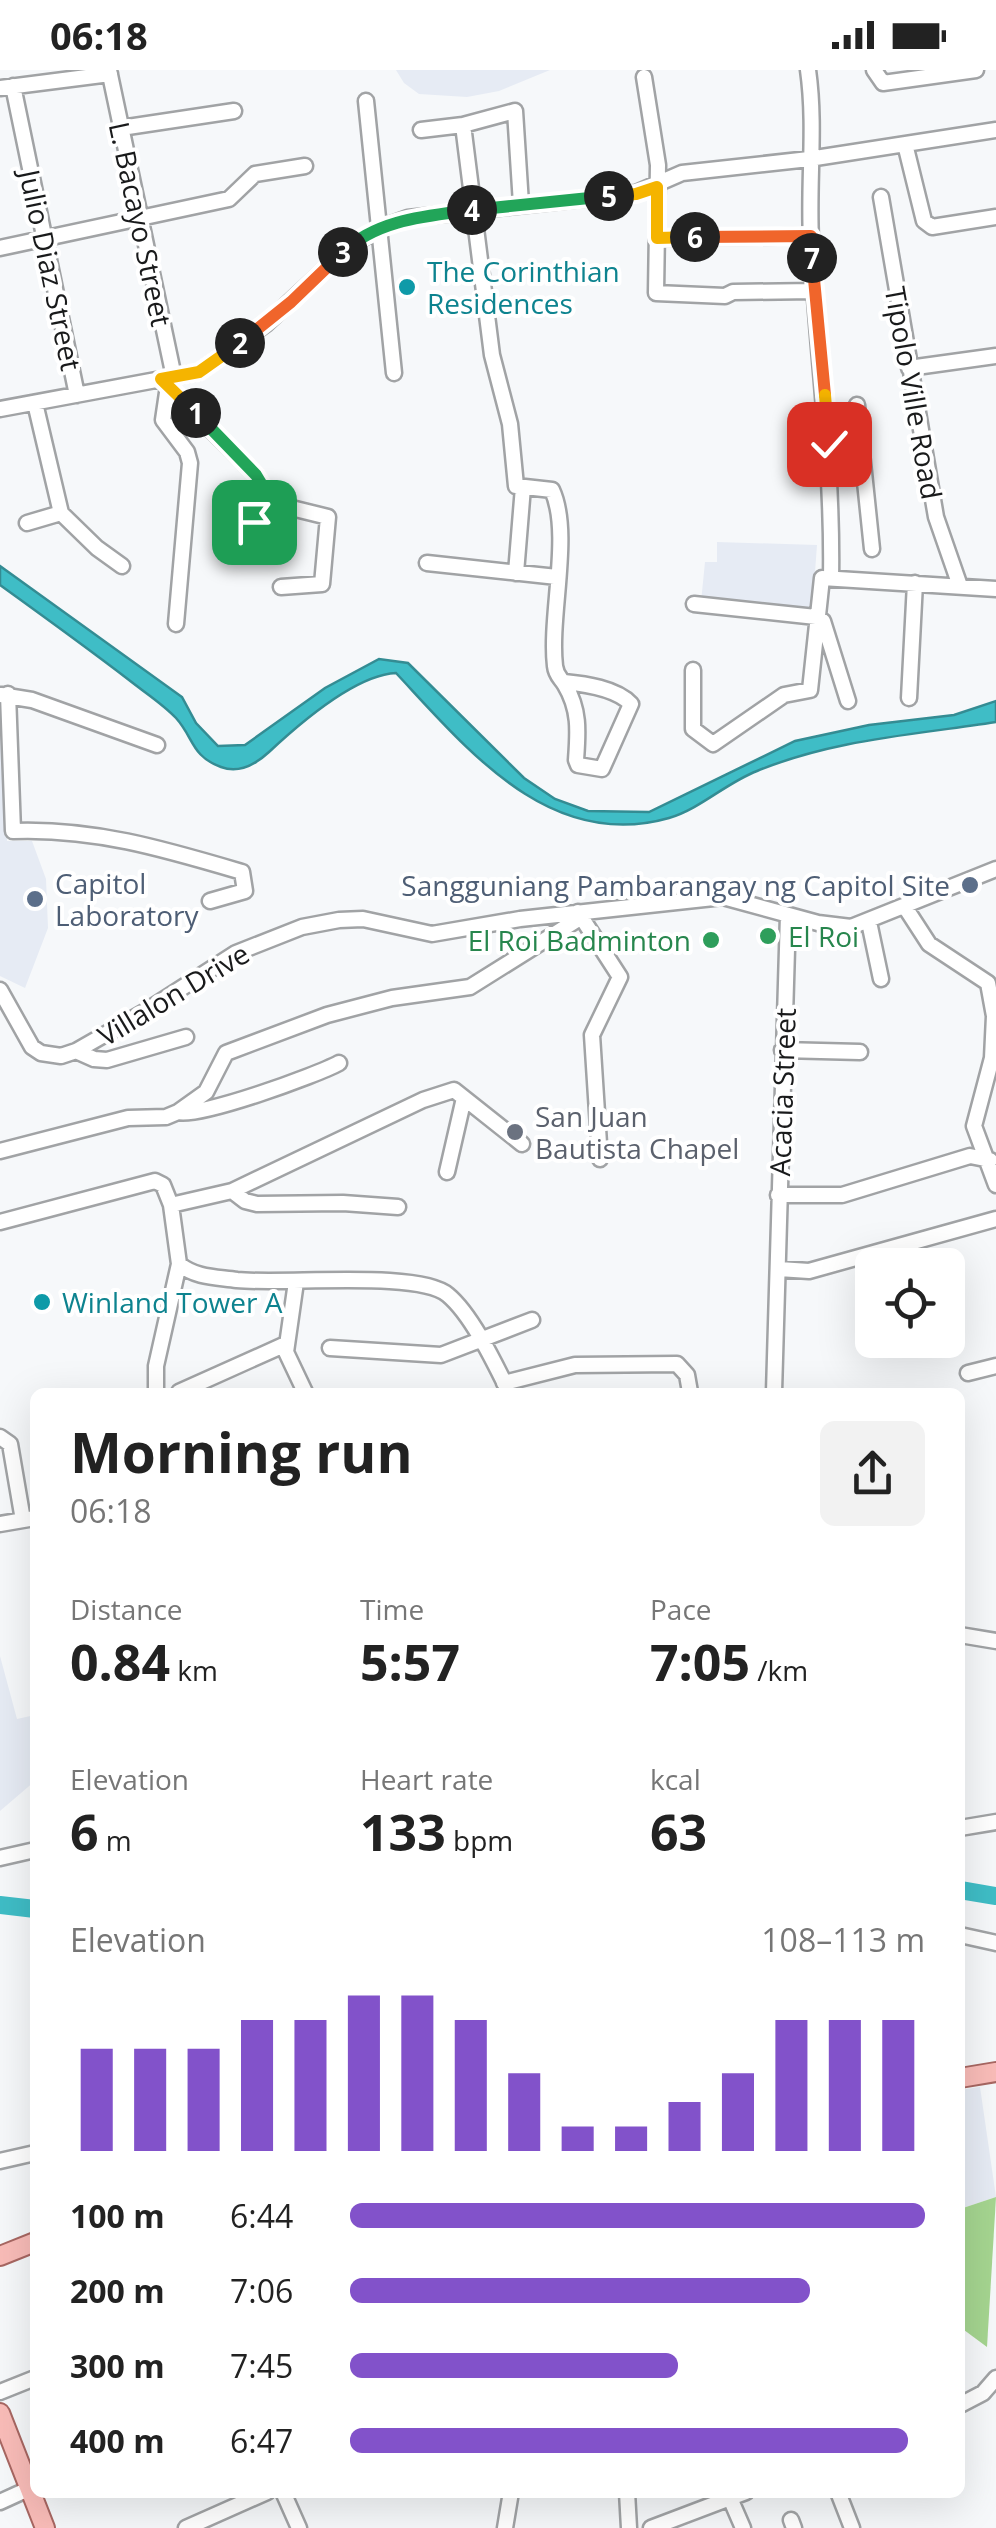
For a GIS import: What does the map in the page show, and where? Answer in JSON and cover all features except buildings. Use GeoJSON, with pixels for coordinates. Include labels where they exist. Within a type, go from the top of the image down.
{"type":"FeatureCollection","features":[{"type":"Feature","properties":{"kind":"main road"},"geometry":{"type":"LineString","coordinates":[[965,2077],[996,2072]]}},
{"type":"Feature","properties":{"kind":"main road"},"geometry":{"type":"LineString","coordinates":[[0,2256],[30,2244]]}},
{"type":"Feature","properties":{"kind":"main road"},"geometry":{"type":"LineString","coordinates":[[0,2414],[30,2483]]}},
{"type":"Feature","properties":{"kind":"main road"},"geometry":{"type":"LineString","coordinates":[[35,2498],[45,2528]]}},
{"type":"Feature","properties":{"kind":"street"},"geometry":{"type":"LineString","coordinates":[[808,70],[811,236],[829,444],[831,578]]}},
{"type":"Feature","properties":{"kind":"street"},"geometry":{"type":"LineString","coordinates":[[874,70],[883,83],[976,70]]}},
{"type":"Feature","properties":{"kind":"street"},"geometry":{"type":"LineString","coordinates":[[7,87],[110,72]]}},
{"type":"Feature","properties":{"kind":"street","name":"L. Bacayo Street"},"geometry":{"type":"LineString","coordinates":[[110,72],[168,381],[164,420],[188,452],[190,463],[176,624]]}},
{"type":"Feature","properties":{"kind":"street"},"geometry":{"type":"LineString","coordinates":[[644,77],[654,132],[656,293],[725,296],[733,292],[814,290]]}},
{"type":"Feature","properties":{"kind":"street","name":"Julio Diaz Street"},"geometry":{"type":"LineString","coordinates":[[7,87],[78,395]]}},
{"type":"Feature","properties":{"kind":"street"},"geometry":{"type":"LineString","coordinates":[[366,102],[394,373]]}},
{"type":"Feature","properties":{"kind":"street"},"geometry":{"type":"LineString","coordinates":[[121,128],[234,111]]}},
{"type":"Feature","properties":{"kind":"street"},"geometry":{"type":"LineString","coordinates":[[421,130],[463,125],[515,111],[522,204]]}},
{"type":"Feature","properties":{"kind":"street"},"geometry":{"type":"LineString","coordinates":[[463,125],[492,354],[510,424],[516,486],[552,490],[556,500],[555,671],[564,682],[579,718],[578,765],[602,769],[631,704],[624,697],[564,682]]}},
{"type":"Feature","properties":{"kind":"street"},"geometry":{"type":"LineString","coordinates":[[0,409],[168,381],[199,372],[278,313],[351,245],[408,218],[636,194],[682,173],[809,159],[996,130]]}},
{"type":"Feature","properties":{"kind":"street"},"geometry":{"type":"LineString","coordinates":[[905,144],[924,222],[932,228],[996,217]]}},
{"type":"Feature","properties":{"kind":"street"},"geometry":{"type":"LineString","coordinates":[[0,248],[229,199],[255,174],[305,166]]}},
{"type":"Feature","properties":{"kind":"street","name":"Tipolo Ville Road"},"geometry":{"type":"LineString","coordinates":[[880,197],[936,517],[960,586]]}},
{"type":"Feature","properties":{"kind":"street"},"geometry":{"type":"LineString","coordinates":[[657,238],[811,236]]}},
{"type":"Feature","properties":{"kind":"street"},"geometry":{"type":"LineString","coordinates":[[909,368],[996,356]]}},
{"type":"Feature","properties":{"kind":"street"},"geometry":{"type":"LineString","coordinates":[[168,381],[256,475],[265,490],[252,540]]}},
{"type":"Feature","properties":{"kind":"street"},"geometry":{"type":"LineString","coordinates":[[35,403],[62,513],[97,548],[122,566]]}},
{"type":"Feature","properties":{"kind":"street"},"geometry":{"type":"LineString","coordinates":[[856,405],[872,549]]}},
{"type":"Feature","properties":{"kind":"street"},"geometry":{"type":"LineString","coordinates":[[829,444],[860,443]]}},
{"type":"Feature","properties":{"kind":"street"},"geometry":{"type":"LineString","coordinates":[[516,572],[523,487]]}},
{"type":"Feature","properties":{"kind":"street"},"geometry":{"type":"LineString","coordinates":[[263,502],[328,516],[322,584],[281,588]]}},
{"type":"Feature","properties":{"kind":"street"},"geometry":{"type":"LineString","coordinates":[[27,523],[62,513]]}},
{"type":"Feature","properties":{"kind":"street"},"geometry":{"type":"LineString","coordinates":[[427,563],[557,577]]}},
{"type":"Feature","properties":{"kind":"street"},"geometry":{"type":"LineString","coordinates":[[693,670],[692,728],[714,744],[784,695],[810,690],[822,578],[996,589]]}},
{"type":"Feature","properties":{"kind":"street"},"geometry":{"type":"LineString","coordinates":[[910,698],[915,583]]}},
{"type":"Feature","properties":{"kind":"street"},"geometry":{"type":"LineString","coordinates":[[694,604],[823,621],[848,701]]}},
{"type":"Feature","properties":{"kind":"street"},"geometry":{"type":"LineString","coordinates":[[157,744],[4,694],[13,831],[58,829],[124,839],[242,872],[246,891],[210,901]]}},
{"type":"Feature","properties":{"kind":"street","name":"Villalon Drive"},"geometry":{"type":"LineString","coordinates":[[48,1053],[61,1056],[76,1051],[236,953],[302,927],[352,918],[417,933],[446,933],[723,897],[835,927],[869,922],[996,868]]}},
{"type":"Feature","properties":{"kind":"street"},"geometry":{"type":"LineString","coordinates":[[905,907],[929,944],[988,983],[994,1016],[992,1058],[974,1126],[990,1159],[996,1184]]}},
{"type":"Feature","properties":{"kind":"street"},"geometry":{"type":"LineString","coordinates":[[0,1151],[128,1118],[166,1117],[206,1092],[226,1052],[327,1015],[392,998],[470,987],[579,915],[620,978],[592,1034],[600,1159]]}},
{"type":"Feature","properties":{"kind":"street","name":"Acacia Street"},"geometry":{"type":"LineString","coordinates":[[774,1388],[788,915]]}},
{"type":"Feature","properties":{"kind":"street"},"geometry":{"type":"LineString","coordinates":[[869,922],[881,979]]}},
{"type":"Feature","properties":{"kind":"street"},"geometry":{"type":"LineString","coordinates":[[0,982],[11,988],[33,1034],[48,1053]]}},
{"type":"Feature","properties":{"kind":"street"},"geometry":{"type":"LineString","coordinates":[[0,990],[32,1047],[48,1053]]}},
{"type":"Feature","properties":{"kind":"street"},"geometry":{"type":"LineString","coordinates":[[76,1051],[107,1060],[186,1037]]}},
{"type":"Feature","properties":{"kind":"street"},"geometry":{"type":"LineString","coordinates":[[782,1050],[860,1052]]}},
{"type":"Feature","properties":{"kind":"street"},"geometry":{"type":"LineString","coordinates":[[178,1112],[200,1112],[298,1081],[339,1063]]}},
{"type":"Feature","properties":{"kind":"street"},"geometry":{"type":"LineString","coordinates":[[171,1205],[232,1191],[442,1092],[454,1090],[522,1144]]}},
{"type":"Feature","properties":{"kind":"street"},"geometry":{"type":"LineString","coordinates":[[447,1172],[464,1098]]}},
{"type":"Feature","properties":{"kind":"street"},"geometry":{"type":"LineString","coordinates":[[778,1195],[842,1195],[970,1156],[990,1159]]}},
{"type":"Feature","properties":{"kind":"street"},"geometry":{"type":"LineString","coordinates":[[0,1222],[155,1181],[163,1185],[171,1205],[179,1264],[156,1366],[156,1388]]}},
{"type":"Feature","properties":{"kind":"street"},"geometry":{"type":"LineString","coordinates":[[232,1191],[258,1204],[398,1207]]}},
{"type":"Feature","properties":{"kind":"street"},"geometry":{"type":"LineString","coordinates":[[779,1269],[810,1271],[996,1220]]}},
{"type":"Feature","properties":{"kind":"street"},"geometry":{"type":"LineString","coordinates":[[179,1264],[190,1273],[254,1282],[390,1281],[440,1289],[458,1305],[506,1388],[575,1365],[677,1364],[687,1375],[689,1388]]}},
{"type":"Feature","properties":{"kind":"street"},"geometry":{"type":"LineString","coordinates":[[296,1282],[286,1352],[303,1388]]}},
{"type":"Feature","properties":{"kind":"street"},"geometry":{"type":"LineString","coordinates":[[330,1348],[441,1355],[532,1320]]}},
{"type":"Feature","properties":{"kind":"street"},"geometry":{"type":"LineString","coordinates":[[188,1388],[286,1344]]}},
{"type":"Feature","properties":{"kind":"street"},"geometry":{"type":"LineString","coordinates":[[968,1373],[996,1366]]}},
{"type":"Feature","properties":{"kind":"street"},"geometry":{"type":"LineString","coordinates":[[0,1437],[10,1444],[29,1519],[0,1524]]}},
{"type":"Feature","properties":{"kind":"street"},"geometry":{"type":"LineString","coordinates":[[965,1636],[996,1640]]}},
{"type":"Feature","properties":{"kind":"street"},"geometry":{"type":"LineString","coordinates":[[965,1827],[996,1822]]}},
{"type":"Feature","properties":{"kind":"street"},"geometry":{"type":"LineString","coordinates":[[0,1858],[30,1851]]}},
{"type":"Feature","properties":{"kind":"street"},"geometry":{"type":"LineString","coordinates":[[965,1936],[996,1943]]}},
{"type":"Feature","properties":{"kind":"street"},"geometry":{"type":"LineString","coordinates":[[0,2161],[30,2154]]}},
{"type":"Feature","properties":{"kind":"street"},"geometry":{"type":"LineString","coordinates":[[965,2402],[982,2393],[996,2378]]}},
{"type":"Feature","properties":{"kind":"street"},"geometry":{"type":"LineString","coordinates":[[0,2392],[30,2380]]}},
{"type":"Feature","properties":{"kind":"street"},"geometry":{"type":"LineString","coordinates":[[0,2502],[30,2489]]}},
{"type":"Feature","properties":{"kind":"street"},"geometry":{"type":"LineString","coordinates":[[186,2528],[254,2498]]}},
{"type":"Feature","properties":{"kind":"street"},"geometry":{"type":"LineString","coordinates":[[285,2498],[299,2528]]}},
{"type":"Feature","properties":{"kind":"street"},"geometry":{"type":"LineString","coordinates":[[505,2528],[510,2498]]}},
{"type":"Feature","properties":{"kind":"street"},"geometry":{"type":"LineString","coordinates":[[627,2498],[629,2528]]}},
{"type":"Feature","properties":{"kind":"street"},"geometry":{"type":"LineString","coordinates":[[651,2528],[730,2498],[743,2528]]}},
{"type":"Feature","properties":{"kind":"street"},"geometry":{"type":"LineString","coordinates":[[840,2498],[852,2528]]}},
{"type":"Feature","properties":{"kind":"shaded area"},"geometry":{"type":"Polygon","coordinates":[[[396,70],[550,70],[499,91],[467,97],[419,94],[404,83],[396,70]]]}},
{"type":"Feature","properties":{"kind":"shaded area"},"geometry":{"type":"Polygon","coordinates":[[[717,542],[817,545],[812,613],[701,602],[705,562],[717,562],[717,542]]]}},
{"type":"Feature","properties":{"kind":"shaded area"},"geometry":{"type":"Polygon","coordinates":[[[7,696],[7,841],[32,841],[46,879],[48,928],[25,988],[0,976],[0,698],[7,696]]]}},
{"type":"Feature","properties":{"kind":"shaded area"},"geometry":{"type":"Polygon","coordinates":[[[0,1656],[17,1719],[30,1716],[30,1785],[0,1811],[0,1656]]]}},
{"type":"Feature","properties":{"kind":"shaded area"},"geometry":{"type":"Polygon","coordinates":[[[980,2087],[996,2197],[965,2207],[965,2089],[980,2087]]]}},
{"type":"Feature","properties":{"kind":"green space"},"geometry":{"type":"Polygon","coordinates":[[[996,2197],[987,2347],[965,2331],[965,2207],[996,2197]]]}},
{"type":"Feature","properties":{"kind":"water"},"geometry":{"type":"Polygon","coordinates":[[[0,566],[182,697],[196,723],[218,746],[245,745],[325,688],[379,659],[408,663],[524,778],[555,799],[588,811],[649,812],[795,741],[869,725],[954,715],[996,701],[996,722],[875,739],[786,760],[746,776],[680,814],[626,825],[586,821],[549,807],[515,787],[452,733],[396,673],[346,691],[259,760],[247,767],[228,769],[204,758],[182,725],[159,703],[0,585],[0,566]]]}},
{"type":"Feature","properties":{"kind":"waterway"},"geometry":{"type":"LineString","coordinates":[[965,1891],[996,1896]]}},
{"type":"Feature","properties":{"kind":"waterway"},"geometry":{"type":"LineString","coordinates":[[0,1905],[30,1908]]}},
{"type":"Feature","properties":{"kind":"place","name":"The Corinthian Residences"},"geometry":{"type":"Point","coordinates":[407,287]}},
{"type":"Feature","properties":{"kind":"place","name":"Sangguniang Pambarangay ng Capitol Site"},"geometry":{"type":"Point","coordinates":[970,885]}},
{"type":"Feature","properties":{"kind":"place","name":"Capitol Laboratory"},"geometry":{"type":"Point","coordinates":[35,899]}},
{"type":"Feature","properties":{"kind":"place","name":"El Roi"},"geometry":{"type":"Point","coordinates":[768,936]}},
{"type":"Feature","properties":{"kind":"place","name":"El Roi Badminton"},"geometry":{"type":"Point","coordinates":[711,940]}},
{"type":"Feature","properties":{"kind":"place","name":"San Juan Bautista Chapel"},"geometry":{"type":"Point","coordinates":[515,1132]}},
{"type":"Feature","properties":{"kind":"place","name":"Winland Tower A"},"geometry":{"type":"Point","coordinates":[42,1302]}},
{"type":"Feature","properties":{"kind":"route"},"geometry":{"type":"LineString","coordinates":[[254,522],[266,496],[256,475],[161,379],[199,372],[266,324],[351,245],[408,218],[636,194],[657,187],[657,238],[811,236],[829,444]]}}]}
